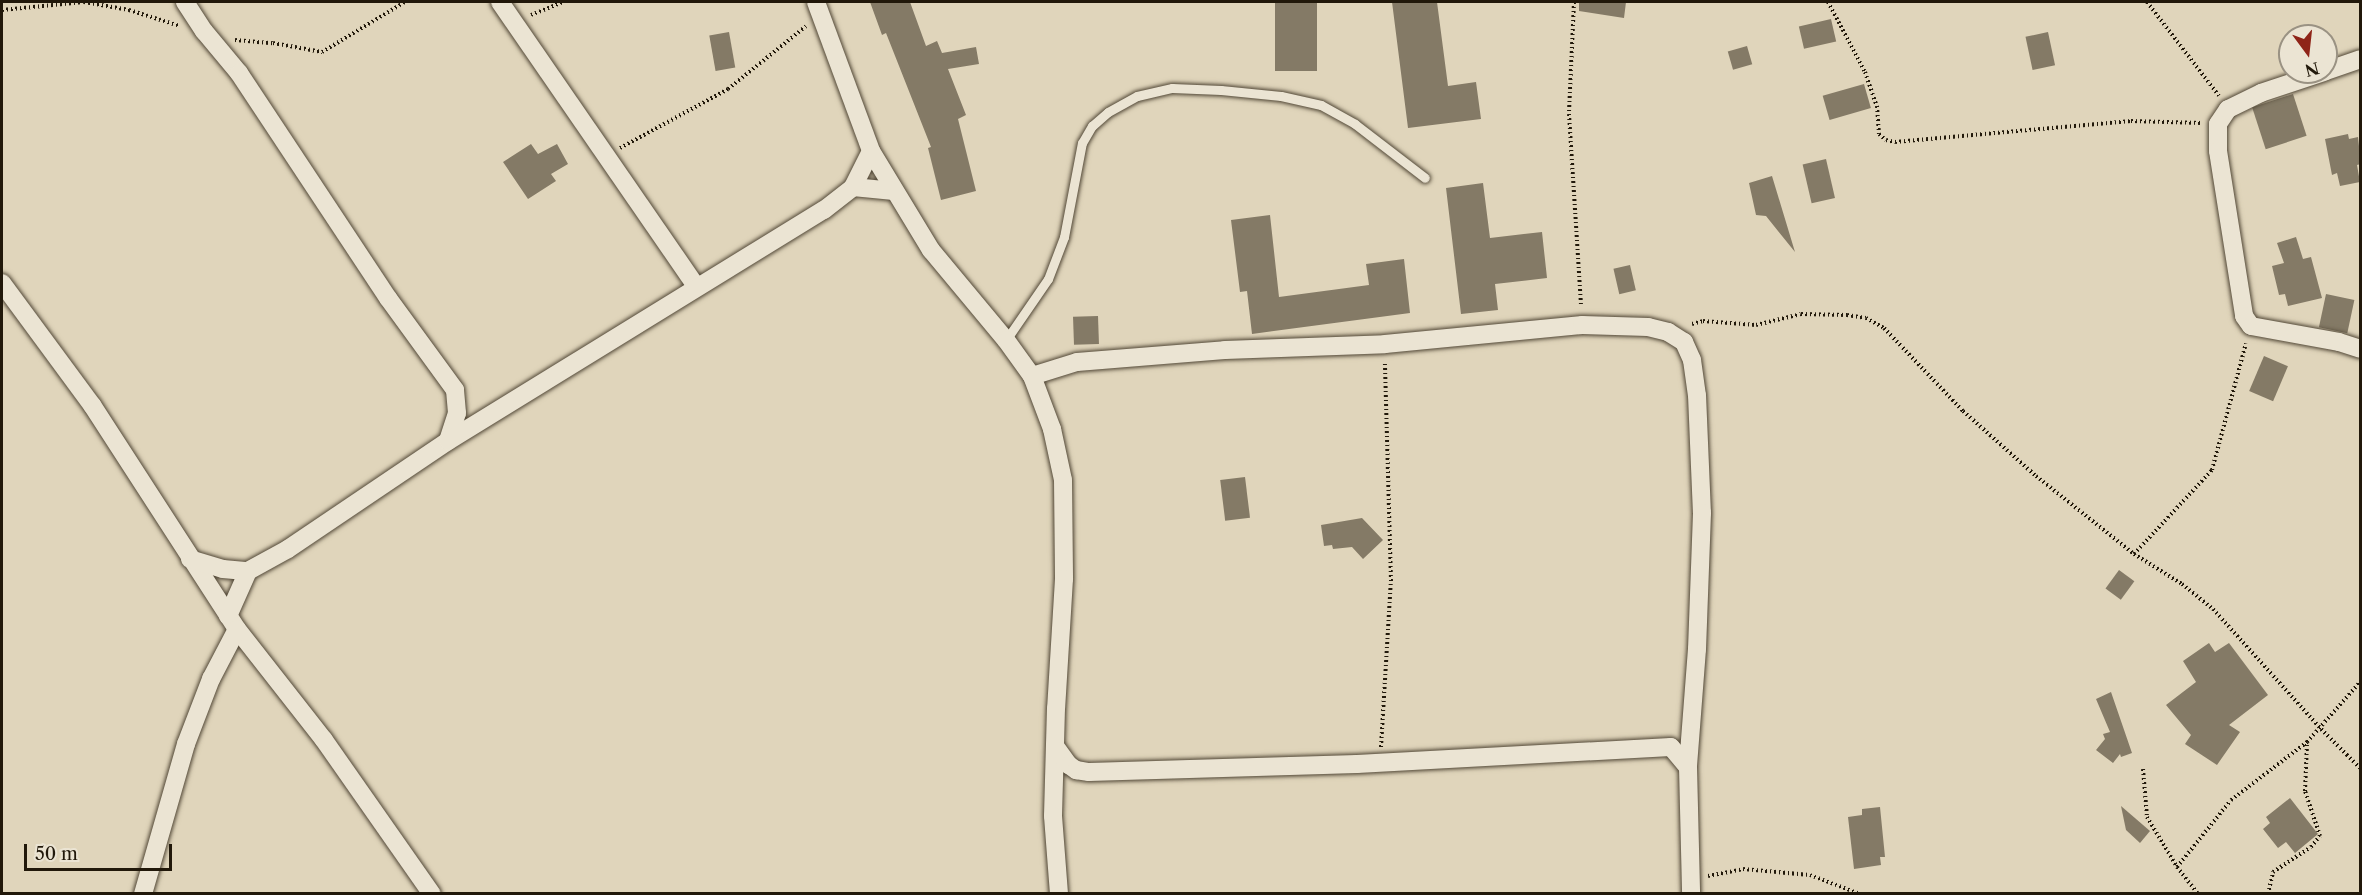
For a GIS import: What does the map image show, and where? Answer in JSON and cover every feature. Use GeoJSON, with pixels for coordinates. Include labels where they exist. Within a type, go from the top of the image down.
{"type":"FeatureCollection","features":[{"type":"Feature","properties":{"kind":"street"},"geometry":{"type":"LineString","coordinates":[[185,2],[207,35],[238,73],[388,298],[455,390],[457,413],[448,441]]}},
{"type":"Feature","properties":{"kind":"street"},"geometry":{"type":"LineString","coordinates":[[500,2],[696,286]]}},
{"type":"Feature","properties":{"kind":"street"},"geometry":{"type":"LineString","coordinates":[[818,8],[871,152],[931,249],[1006,340],[1032,376],[1052,429],[1064,480],[1065,579],[1053,816],[1059,894]]}},
{"type":"Feature","properties":{"kind":"street"},"geometry":{"type":"LineString","coordinates":[[2338,67],[2361,59]]}},
{"type":"Feature","properties":{"kind":"street"},"geometry":{"type":"LineString","coordinates":[[2288,84],[2261,93],[2223,116],[2218,151],[2244,316],[2251,326],[2339,342],[2361,349]]}},
{"type":"Feature","properties":{"kind":"street"},"geometry":{"type":"LineString","coordinates":[[189,559],[223,569],[248,571],[288,549],[448,441],[696,286],[824,210],[853,187],[871,152]]}},
{"type":"Feature","properties":{"kind":"street"},"geometry":{"type":"LineString","coordinates":[[853,187],[894,191]]}},
{"type":"Feature","properties":{"kind":"street"},"geometry":{"type":"LineString","coordinates":[[2,283],[92,405],[189,559],[232,622],[324,740],[432,894]]}},
{"type":"Feature","properties":{"kind":"street"},"geometry":{"type":"LineString","coordinates":[[1032,376],[1088,361],[1225,350],[1385,344],[1582,325],[1648,327],[1668,332],[1684,342],[1692,360],[1698,406],[1702,513],[1697,649],[1688,767],[1690,886]]}},
{"type":"Feature","properties":{"kind":"street"},"geometry":{"type":"LineString","coordinates":[[143,894],[186,744],[232,622],[248,571]]}},
{"type":"Feature","properties":{"kind":"street"},"geometry":{"type":"LineString","coordinates":[[1055,746],[1069,765],[1076,770],[1089,772],[1380,763],[1671,747],[1688,767]]}},
{"type":"Feature","properties":{"kind":"lane"},"geometry":{"type":"LineString","coordinates":[[1006,340],[1048,279],[1064,237],[1083,143],[1092,126],[1108,112],[1137,96],[1172,88],[1221,90],[1281,96],[1322,105],[1355,124],[1425,178]]}},
{"type":"Feature","properties":{"kind":"path"},"geometry":{"type":"LineString","coordinates":[[2,10],[84,2],[129,10],[207,35],[322,52],[405,2]]}},
{"type":"Feature","properties":{"kind":"path"},"geometry":{"type":"LineString","coordinates":[[513,22],[564,2]]}},
{"type":"Feature","properties":{"kind":"path"},"geometry":{"type":"LineString","coordinates":[[1574,2],[1569,114],[1582,325]]}},
{"type":"Feature","properties":{"kind":"path"},"geometry":{"type":"LineString","coordinates":[[1828,2],[1865,72],[1877,106],[1879,134],[1886,140],[1895,142],[2131,121],[2223,116]]}},
{"type":"Feature","properties":{"kind":"path"},"geometry":{"type":"LineString","coordinates":[[2147,2],[2223,116]]}},
{"type":"Feature","properties":{"kind":"path"},"geometry":{"type":"LineString","coordinates":[[606,156],[728,89],[818,8]]}},
{"type":"Feature","properties":{"kind":"path"},"geometry":{"type":"LineString","coordinates":[[1668,332],[1703,321],[1756,324],[1801,314],[1847,315],[1866,318],[1884,328],[1963,411],[2036,476],[2134,554],[2182,584],[2213,609],[2321,729],[2361,768]]}},
{"type":"Feature","properties":{"kind":"path"},"geometry":{"type":"LineString","coordinates":[[2134,554],[2212,470],[2251,326]]}},
{"type":"Feature","properties":{"kind":"path"},"geometry":{"type":"LineString","coordinates":[[1380,763],[1391,581],[1385,344]]}},
{"type":"Feature","properties":{"kind":"path"},"geometry":{"type":"LineString","coordinates":[[2177,867],[2231,800],[2307,742],[2361,682]]}},
{"type":"Feature","properties":{"kind":"path"},"geometry":{"type":"LineString","coordinates":[[2268,894],[2273,872],[2311,847],[2320,836],[2306,791],[2307,742]]}},
{"type":"Feature","properties":{"kind":"path"},"geometry":{"type":"LineString","coordinates":[[2143,769],[2147,817],[2177,867],[2199,894]]}},
{"type":"Feature","properties":{"kind":"path"},"geometry":{"type":"LineString","coordinates":[[1690,886],[1743,869],[1810,876],[1860,894]]}},
{"type":"Feature","properties":{"kind":"building"},"geometry":{"type":"Polygon","coordinates":[[[870,2],[910,2],[926,46],[937,41],[942,53],[976,47],[979,64],[948,69],[966,115],[958,119],[976,191],[941,200],[928,148],[931,147],[886,33],[882,35],[870,2]]]}},
{"type":"Feature","properties":{"kind":"building"},"geometry":{"type":"Polygon","coordinates":[[[1275,2],[1317,2],[1317,71],[1275,71],[1275,2]]]}},
{"type":"Feature","properties":{"kind":"building"},"geometry":{"type":"Polygon","coordinates":[[[1392,2],[1437,2],[1448,86],[1476,82],[1481,119],[1408,128],[1392,2]]]}},
{"type":"Feature","properties":{"kind":"building"},"geometry":{"type":"Polygon","coordinates":[[[1579,2],[1626,2],[1624,18],[1579,11],[1579,2]]]}},
{"type":"Feature","properties":{"kind":"building"},"geometry":{"type":"Polygon","coordinates":[[[1831,19],[1836,41],[1804,49],[1799,26],[1831,19]]]}},
{"type":"Feature","properties":{"kind":"building"},"geometry":{"type":"Polygon","coordinates":[[[729,32],[735,67],[716,71],[709,35],[729,32]]]}},
{"type":"Feature","properties":{"kind":"building"},"geometry":{"type":"Polygon","coordinates":[[[2048,32],[2055,65],[2033,70],[2026,37],[2048,32]]]}},
{"type":"Feature","properties":{"kind":"building"},"geometry":{"type":"Polygon","coordinates":[[[1747,46],[1752,64],[1733,70],[1728,52],[1747,46]]]}},
{"type":"Feature","properties":{"kind":"building"},"geometry":{"type":"Polygon","coordinates":[[[1864,84],[1871,108],[1830,120],[1823,96],[1864,84]]]}},
{"type":"Feature","properties":{"kind":"building"},"geometry":{"type":"Polygon","coordinates":[[[2293,94],[2307,136],[2266,149],[2252,107],[2293,94]]]}},
{"type":"Feature","properties":{"kind":"building"},"geometry":{"type":"Polygon","coordinates":[[[2348,134],[2349,139],[2358,137],[2361,164],[2357,165],[2360,182],[2340,186],[2337,173],[2332,175],[2325,139],[2348,134]]]}},
{"type":"Feature","properties":{"kind":"building"},"geometry":{"type":"Polygon","coordinates":[[[531,144],[538,154],[557,144],[568,164],[551,174],[556,181],[528,199],[503,162],[531,144]]]}},
{"type":"Feature","properties":{"kind":"building"},"geometry":{"type":"Polygon","coordinates":[[[1826,159],[1835,198],[1812,203],[1803,164],[1826,159]]]}},
{"type":"Feature","properties":{"kind":"building"},"geometry":{"type":"Polygon","coordinates":[[[1772,176],[1795,252],[1766,216],[1756,215],[1749,183],[1772,176]]]}},
{"type":"Feature","properties":{"kind":"building"},"geometry":{"type":"Polygon","coordinates":[[[1483,183],[1490,238],[1542,232],[1547,278],[1495,284],[1498,310],[1461,314],[1446,188],[1483,183]]]}},
{"type":"Feature","properties":{"kind":"building"},"geometry":{"type":"Polygon","coordinates":[[[1270,215],[1279,297],[1369,285],[1366,264],[1404,259],[1410,313],[1252,334],[1247,291],[1240,292],[1231,220],[1270,215]]]}},
{"type":"Feature","properties":{"kind":"building"},"geometry":{"type":"Polygon","coordinates":[[[2296,237],[2303,259],[2311,257],[2322,298],[2288,306],[2285,294],[2279,295],[2272,266],[2284,263],[2277,243],[2296,237]]]}},
{"type":"Feature","properties":{"kind":"building"},"geometry":{"type":"Polygon","coordinates":[[[1630,265],[1636,290],[1619,294],[1613,269],[1630,265]]]}},
{"type":"Feature","properties":{"kind":"building"},"geometry":{"type":"Polygon","coordinates":[[[2326,294],[2354,300],[2347,333],[2319,327],[2326,294]]]}},
{"type":"Feature","properties":{"kind":"building"},"geometry":{"type":"Polygon","coordinates":[[[1098,316],[1099,344],[1074,345],[1073,317],[1098,316]]]}},
{"type":"Feature","properties":{"kind":"building"},"geometry":{"type":"Polygon","coordinates":[[[2264,356],[2288,366],[2273,401],[2249,391],[2264,356]]]}},
{"type":"Feature","properties":{"kind":"building"},"geometry":{"type":"Polygon","coordinates":[[[1245,477],[1250,518],[1225,521],[1220,480],[1245,477]]]}},
{"type":"Feature","properties":{"kind":"building"},"geometry":{"type":"Polygon","coordinates":[[[1362,518],[1383,540],[1363,559],[1352,547],[1333,549],[1332,545],[1324,546],[1321,525],[1362,518]]]}},
{"type":"Feature","properties":{"kind":"building"},"geometry":{"type":"Polygon","coordinates":[[[2119,570],[2134,581],[2121,600],[2105,589],[2119,570]]]}},
{"type":"Feature","properties":{"kind":"building"},"geometry":{"type":"Polygon","coordinates":[[[2209,643],[2215,652],[2229,643],[2268,695],[2229,725],[2240,732],[2217,765],[2185,744],[2191,735],[2166,705],[2196,682],[2183,661],[2209,643]]]}},
{"type":"Feature","properties":{"kind":"building"},"geometry":{"type":"Polygon","coordinates":[[[2111,692],[2132,753],[2121,757],[2120,754],[2113,763],[2096,750],[2105,739],[2103,734],[2110,732],[2096,699],[2111,692]]]}},
{"type":"Feature","properties":{"kind":"building"},"geometry":{"type":"Polygon","coordinates":[[[2290,798],[2318,834],[2295,853],[2286,842],[2278,848],[2263,829],[2270,823],[2266,817],[2290,798]]]}},
{"type":"Feature","properties":{"kind":"building"},"geometry":{"type":"Polygon","coordinates":[[[2121,806],[2150,831],[2140,843],[2126,830],[2121,806]]]}},
{"type":"Feature","properties":{"kind":"building"},"geometry":{"type":"Polygon","coordinates":[[[1880,807],[1885,857],[1880,857],[1881,865],[1854,869],[1848,817],[1862,815],[1862,809],[1880,807]]]}}]}
